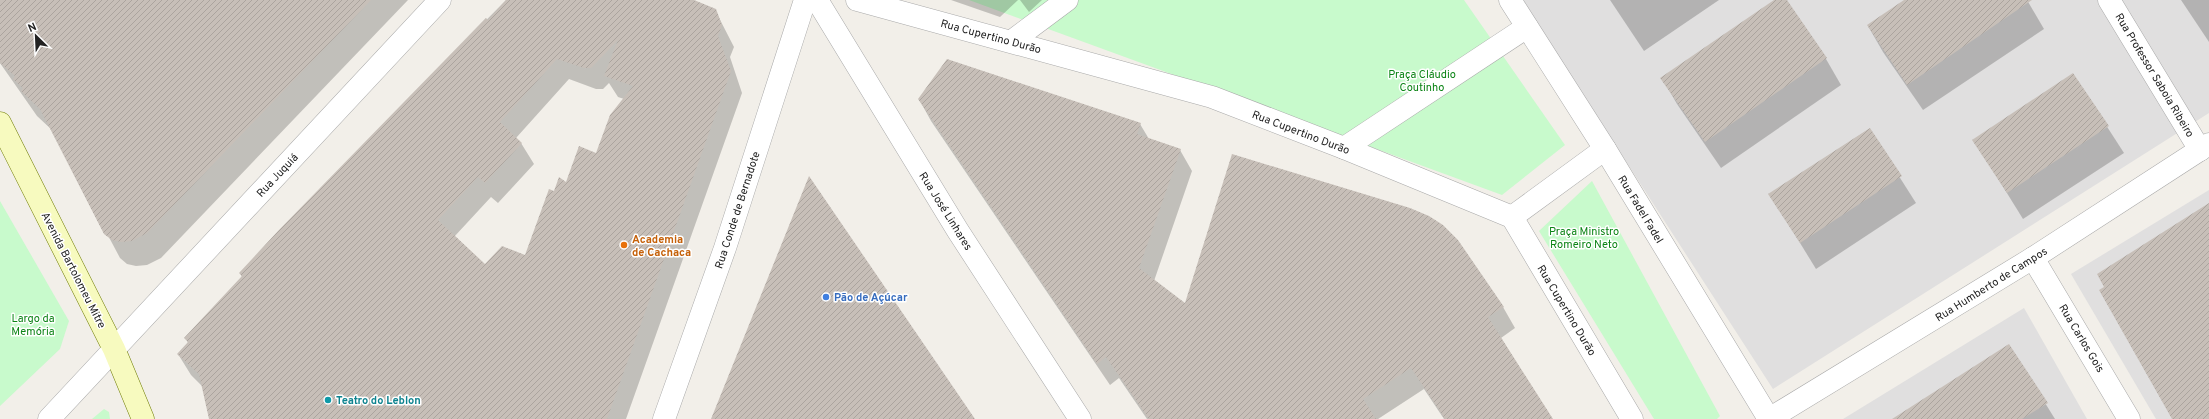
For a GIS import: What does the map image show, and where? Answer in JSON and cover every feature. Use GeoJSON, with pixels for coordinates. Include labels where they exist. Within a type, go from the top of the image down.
{"type":"FeatureCollection","features":[{"type":"Feature","properties":{"kind":"main road","name":"Avenida Bartolomeu Mitre"},"geometry":{"type":"LineString","coordinates":[[0,123],[114,349],[143,419]]}},
{"type":"Feature","properties":{"kind":"street","name":"Rua Juquiá"},"geometry":{"type":"LineString","coordinates":[[49,419],[440,0]]}},
{"type":"Feature","properties":{"kind":"street","name":"Rua Conde de Bernadote"},"geometry":{"type":"LineString","coordinates":[[664,419],[725,248],[805,0]]}},
{"type":"Feature","properties":{"kind":"street","name":"Rua José Linhares"},"geometry":{"type":"LineString","coordinates":[[817,0],[958,231],[1080,419]]}},
{"type":"Feature","properties":{"kind":"street","name":"Rua Cupertino Durão"},"geometry":{"type":"LineString","coordinates":[[858,0],[1212,97],[1344,148],[1512,217],[1632,419]]}},
{"type":"Feature","properties":{"kind":"street"},"geometry":{"type":"LineString","coordinates":[[1012,42],[1067,0]]}},
{"type":"Feature","properties":{"kind":"street","name":"Rua Fadel Fadel"},"geometry":{"type":"LineString","coordinates":[[1510,0],[1605,150],[1769,419]]}},
{"type":"Feature","properties":{"kind":"street","name":"Rua Professor Saboia Ribeiro"},"geometry":{"type":"LineString","coordinates":[[2109,0],[2205,147]]}},
{"type":"Feature","properties":{"kind":"street"},"geometry":{"type":"LineString","coordinates":[[1344,148],[1527,27]]}},
{"type":"Feature","properties":{"kind":"street","name":"Rua Humberto de Campos"},"geometry":{"type":"LineString","coordinates":[[1769,419],[2033,258],[2205,147]]}},
{"type":"Feature","properties":{"kind":"street"},"geometry":{"type":"LineString","coordinates":[[1512,217],[1605,150]]}},
{"type":"Feature","properties":{"kind":"street","name":"Rua Carlos Gois"},"geometry":{"type":"LineString","coordinates":[[2033,258],[2129,419]]}},
{"type":"Feature","properties":{"kind":"shaded area"},"geometry":{"type":"Polygon","coordinates":[[[1518,0],[2209,0],[2209,113],[1773,389],[1614,143],[1518,0]]]}},
{"type":"Feature","properties":{"kind":"shaded area"},"geometry":{"type":"Polygon","coordinates":[[[2209,190],[2209,419],[2156,419],[2071,274],[2209,190]]]}},
{"type":"Feature","properties":{"kind":"shaded area"},"geometry":{"type":"Polygon","coordinates":[[[2024,308],[2087,419],[1843,419],[2024,308]]]}},
{"type":"Feature","properties":{"kind":"green space","name":"Praça Cláudio Coutinho"},"geometry":{"type":"Polygon","coordinates":[[[969,0],[1464,0],[1565,145],[1502,195],[969,0]]]}},
{"type":"Feature","properties":{"kind":"green space","name":"Praça Ministro Romeiro Neto"},"geometry":{"type":"Polygon","coordinates":[[[1592,181],[1720,416],[1717,419],[1654,419],[1539,231],[1592,181]]]}},
{"type":"Feature","properties":{"kind":"green space","name":"Largo da Memória"},"geometry":{"type":"Polygon","coordinates":[[[0,201],[69,321],[60,349],[0,406],[0,201]]]}},
{"type":"Feature","properties":{"kind":"green space"},"geometry":{"type":"Polygon","coordinates":[[[104,409],[109,412],[110,419],[92,419],[104,409]]]}},
{"type":"Feature","properties":{"kind":"building"},"geometry":{"type":"Polygon","coordinates":[[[0,0],[371,0],[147,233],[132,241],[121,242],[112,240],[104,234],[40,109],[21,91],[23,88],[13,79],[15,76],[0,63],[0,0]]]}},
{"type":"Feature","properties":{"kind":"building"},"geometry":{"type":"Polygon","coordinates":[[[506,0],[694,0],[716,9],[722,25],[718,36],[731,71],[607,419],[209,419],[199,374],[177,354],[188,342],[184,338],[242,276],[239,273],[278,231],[486,18],[488,20],[506,0]],[[618,40],[591,68],[584,68],[557,59],[500,122],[522,143],[485,183],[478,177],[438,220],[485,264],[502,246],[525,255],[549,189],[554,191],[559,177],[566,182],[579,146],[596,153],[610,115],[633,86],[604,76],[618,40]]]}},
{"type":"Feature","properties":{"kind":"building"},"geometry":{"type":"Polygon","coordinates":[[[1774,0],[1787,0],[1827,58],[1705,142],[1660,78],[1774,0]]]}},
{"type":"Feature","properties":{"kind":"building"},"geometry":{"type":"Polygon","coordinates":[[[1904,0],[2032,0],[1907,85],[1867,25],[1904,0]]]}},
{"type":"Feature","properties":{"kind":"building"},"geometry":{"type":"Polygon","coordinates":[[[947,59],[1141,123],[1137,134],[1181,149],[1139,268],[1185,303],[1232,154],[1410,208],[1429,216],[1443,225],[1458,240],[1504,307],[1488,317],[1553,419],[1445,419],[1411,368],[1363,399],[1376,419],[1149,419],[1106,357],[1097,364],[918,99],[947,59]]]}},
{"type":"Feature","properties":{"kind":"building"},"geometry":{"type":"Polygon","coordinates":[[[2073,73],[2109,126],[2007,193],[1972,140],[2073,73]]]}},
{"type":"Feature","properties":{"kind":"building"},"geometry":{"type":"Polygon","coordinates":[[[1870,128],[1902,176],[1800,243],[1768,194],[1870,128]]]}},
{"type":"Feature","properties":{"kind":"building","name":"Pão de Açúcar"},"geometry":{"type":"Polygon","coordinates":[[[809,176],[975,419],[711,419],[809,176]]]}},
{"type":"Feature","properties":{"kind":"building"},"geometry":{"type":"Polygon","coordinates":[[[2209,203],[2209,419],[2172,419],[2099,290],[2104,287],[2097,274],[2209,203]]]}},
{"type":"Feature","properties":{"kind":"building"},"geometry":{"type":"Polygon","coordinates":[[[2009,344],[2048,403],[2022,419],[1892,419],[2009,344]]]}},
{"type":"Feature","properties":{"kind":"place","name":"Academia de Cachaca"},"geometry":{"type":"Point","coordinates":[624,245]}},
{"type":"Feature","properties":{"kind":"place","name":"Pão de Açúcar"},"geometry":{"type":"Point","coordinates":[826,297]}},
{"type":"Feature","properties":{"kind":"place","name":"Teatro do Leblon"},"geometry":{"type":"Point","coordinates":[328,400]}}]}
